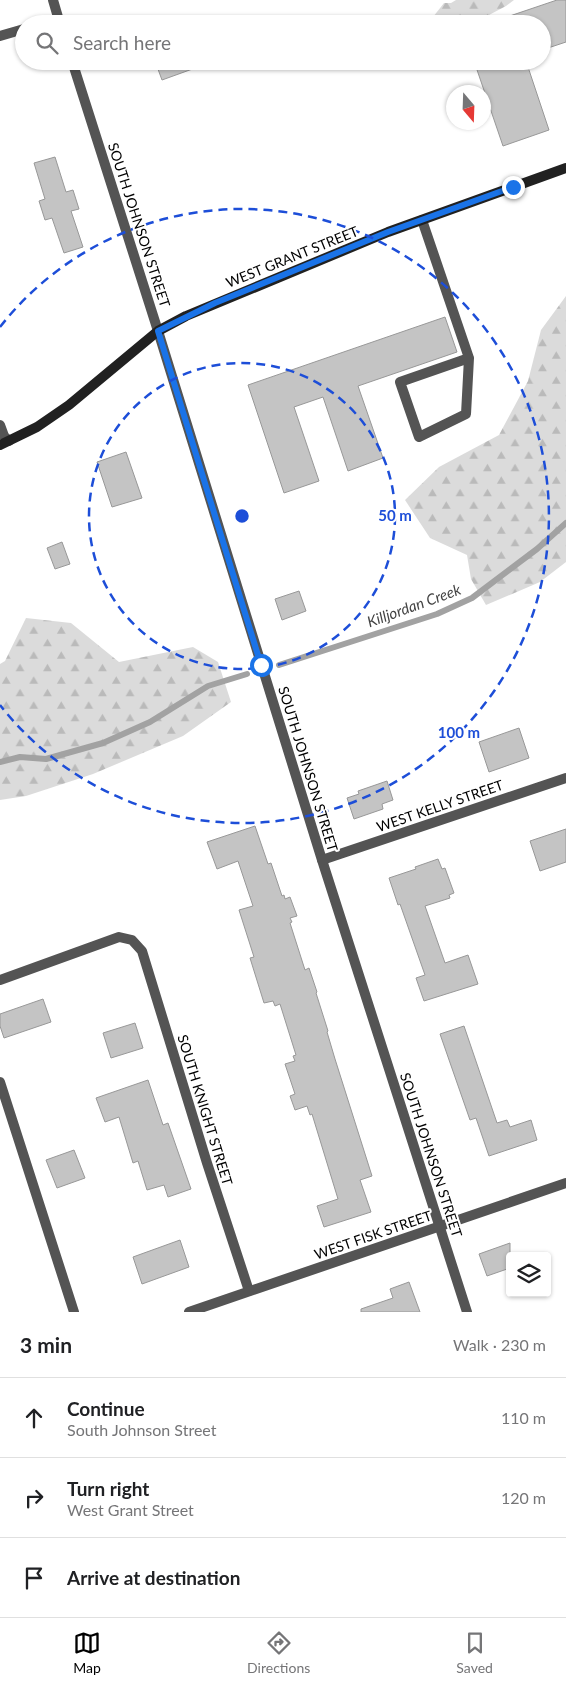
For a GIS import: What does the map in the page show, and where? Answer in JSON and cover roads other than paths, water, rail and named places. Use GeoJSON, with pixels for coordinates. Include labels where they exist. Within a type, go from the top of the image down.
{"type":"FeatureCollection","features":[{"type":"Feature","properties":{"kind":"main road","name":"WEST GRANT STREET"},"geometry":{"type":"LineString","coordinates":[[4,443],[37,427],[69,405],[158,331],[215,303],[422,220],[566,168]]}},
{"type":"Feature","properties":{"kind":"street"},"geometry":{"type":"LineString","coordinates":[[52,0],[57,15]]}},
{"type":"Feature","properties":{"kind":"street"},"geometry":{"type":"LineString","coordinates":[[0,36],[15,32]]}},
{"type":"Feature","properties":{"kind":"street","name":"SOUTH JOHNSON STREET"},"geometry":{"type":"LineString","coordinates":[[75,70],[322,860],[467,1312]]}},
{"type":"Feature","properties":{"kind":"street"},"geometry":{"type":"LineString","coordinates":[[422,220],[469,358],[466,414],[419,437],[400,382],[469,358]]}},
{"type":"Feature","properties":{"kind":"street"},"geometry":{"type":"LineString","coordinates":[[0,425],[4,436],[4,443]]}},
{"type":"Feature","properties":{"kind":"street","name":"WEST KELLY STREET"},"geometry":{"type":"LineString","coordinates":[[322,860],[566,778]]}},
{"type":"Feature","properties":{"kind":"street","name":"SOUTH KNIGHT STREET"},"geometry":{"type":"LineString","coordinates":[[0,980],[119,937],[132,940],[142,951],[207,1163],[249,1291]]}},
{"type":"Feature","properties":{"kind":"street"},"geometry":{"type":"LineString","coordinates":[[0,1082],[74,1312]]}},
{"type":"Feature","properties":{"kind":"street","name":"WEST FISK STREET"},"geometry":{"type":"LineString","coordinates":[[189,1312],[566,1183]]}},
{"type":"Feature","properties":{"kind":"waterway","name":"Killjordan Creek"},"geometry":{"type":"LineString","coordinates":[[279,665],[437,614],[472,598],[537,549],[566,523]]}},
{"type":"Feature","properties":{"kind":"waterway","name":"Killjordan Creek"},"geometry":{"type":"LineString","coordinates":[[0,762],[20,757],[46,759],[103,743],[150,722],[208,686],[247,674]]}}]}
